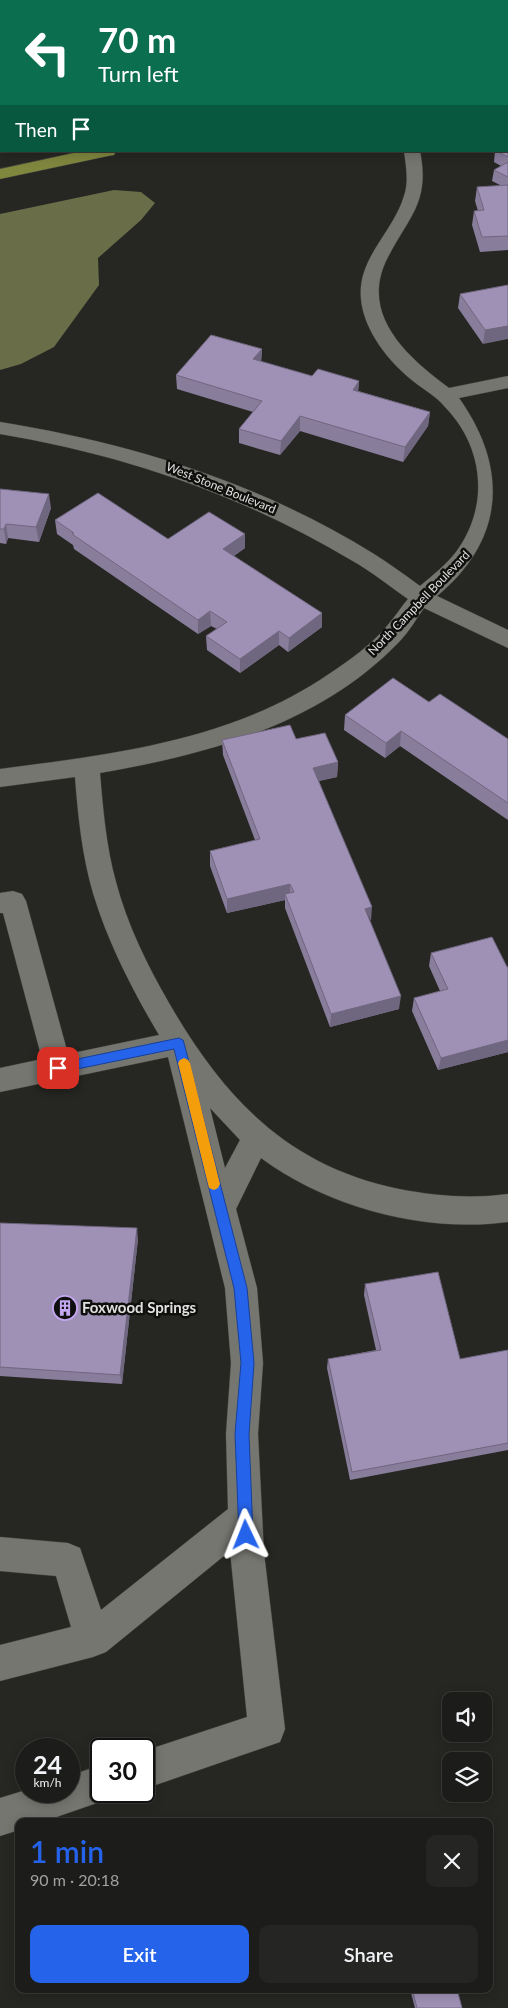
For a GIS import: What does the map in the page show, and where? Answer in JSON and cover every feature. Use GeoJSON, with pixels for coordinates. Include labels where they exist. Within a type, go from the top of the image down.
{"type":"FeatureCollection","features":[{"type":"Feature","properties":{"kind":"main road"},"geometry":{"type":"LineString","coordinates":[[0,174],[103,152]]}},
{"type":"Feature","properties":{"kind":"street","name":"North Campbell Boulevard"},"geometry":{"type":"LineString","coordinates":[[0,778],[131,760],[192,747],[256,725],[312,697],[356,668],[395,631],[422,597],[453,571],[473,545],[486,517],[491,487],[487,459],[475,433],[458,409],[444,395],[415,373],[394,352],[377,326],[370,299],[372,273],[379,253],[405,216],[413,195],[416,173],[412,152]]}},
{"type":"Feature","properties":{"kind":"street"},"geometry":{"type":"LineString","coordinates":[[444,395],[508,382]]}},
{"type":"Feature","properties":{"kind":"street","name":"West Stone Boulevard"},"geometry":{"type":"LineString","coordinates":[[0,428],[94,446],[167,466],[237,492],[293,518],[359,554],[422,597],[508,640]]}},
{"type":"Feature","properties":{"kind":"street"},"geometry":{"type":"LineString","coordinates":[[87,766],[91,824],[107,895],[136,968],[179,1043],[218,1096],[256,1137],[279,1154],[315,1175],[368,1196],[426,1209],[495,1210],[508,1208]]}},
{"type":"Feature","properties":{"kind":"street"},"geometry":{"type":"LineString","coordinates":[[0,904],[13,901],[58,1068]]}},
{"type":"Feature","properties":{"kind":"street"},"geometry":{"type":"LineString","coordinates":[[0,1080],[179,1043]]}},
{"type":"Feature","properties":{"kind":"street"},"geometry":{"type":"LineString","coordinates":[[155,1766],[267,1729],[247,1553],[242,1434],[246,1354],[241,1288],[179,1043]]}},
{"type":"Feature","properties":{"kind":"street"},"geometry":{"type":"LineString","coordinates":[[220,1210],[256,1137]]}},
{"type":"Feature","properties":{"kind":"street"},"geometry":{"type":"LineString","coordinates":[[0,1663],[93,1639],[246,1516]]}},
{"type":"Feature","properties":{"kind":"street"},"geometry":{"type":"LineString","coordinates":[[0,1554],[68,1560],[93,1639]]}},
{"type":"Feature","properties":{"kind":"street"},"geometry":{"type":"LineString","coordinates":[[0,1817],[90,1788]]}},
{"type":"Feature","properties":{"kind":"shaded area"},"geometry":{"type":"Polygon","coordinates":[[[114,190],[141,192],[155,203],[141,220],[98,258],[99,285],[54,347],[21,364],[0,370],[0,214],[114,190]]]}},
{"type":"Feature","properties":{"kind":"building"},"geometry":{"type":"Polygon","coordinates":[[[498,152],[508,152],[508,157],[498,152]]]}},
{"type":"Feature","properties":{"kind":"building"},"geometry":{"type":"Polygon","coordinates":[[[508,162],[508,177],[494,170],[508,162]]]}},
{"type":"Feature","properties":{"kind":"building"},"geometry":{"type":"Polygon","coordinates":[[[508,185],[508,236],[482,237],[474,211],[484,210],[477,187],[508,185]]]}},
{"type":"Feature","properties":{"kind":"building"},"geometry":{"type":"Polygon","coordinates":[[[508,285],[508,326],[485,330],[460,294],[508,285]]]}},
{"type":"Feature","properties":{"kind":"building"},"geometry":{"type":"Polygon","coordinates":[[[211,335],[262,349],[253,359],[312,376],[318,369],[359,381],[353,390],[430,412],[405,447],[300,416],[281,441],[239,429],[262,401],[176,375],[211,335]]]}},
{"type":"Feature","properties":{"kind":"building"},"geometry":{"type":"Polygon","coordinates":[[[0,489],[49,494],[36,527],[6,524],[4,529],[0,529],[0,489]]]}},
{"type":"Feature","properties":{"kind":"building"},"geometry":{"type":"Polygon","coordinates":[[[98,493],[168,539],[209,512],[245,534],[223,549],[322,613],[289,638],[279,631],[240,659],[206,636],[227,622],[210,611],[198,620],[72,534],[74,533],[55,520],[98,493]]]}},
{"type":"Feature","properties":{"kind":"building"},"geometry":{"type":"Polygon","coordinates":[[[393,678],[429,702],[440,694],[508,739],[508,803],[401,731],[386,743],[345,715],[393,678]]]}},
{"type":"Feature","properties":{"kind":"building"},"geometry":{"type":"Polygon","coordinates":[[[290,725],[296,739],[325,733],[338,762],[313,768],[372,907],[365,909],[401,996],[331,1014],[285,894],[294,892],[290,884],[227,899],[210,851],[260,839],[222,740],[290,725]]]}},
{"type":"Feature","properties":{"kind":"building"},"geometry":{"type":"Polygon","coordinates":[[[492,937],[508,967],[508,1040],[441,1058],[414,998],[448,989],[431,953],[492,937]]]}},
{"type":"Feature","properties":{"kind":"building","name":"Foxwood Springs"},"geometry":{"type":"Polygon","coordinates":[[[0,1223],[137,1228],[120,1375],[0,1367],[0,1223]]]}},
{"type":"Feature","properties":{"kind":"building"},"geometry":{"type":"Polygon","coordinates":[[[438,1272],[460,1359],[508,1350],[508,1443],[352,1472],[328,1359],[381,1350],[365,1284],[438,1272]]]}},
{"type":"Feature","properties":{"kind":"building"},"geometry":{"type":"Polygon","coordinates":[[[413,1993],[458,1993],[462,2008],[417,2008],[413,1993]]]}},
{"type":"Feature","properties":{"kind":"slow traffic"},"geometry":{"type":"LineString","coordinates":[[184,1063],[214,1184]]}},
{"type":"Feature","properties":{"kind":"place","name":"Foxwood Springs"},"geometry":{"type":"Point","coordinates":[65,1308]}},
{"type":"Feature","properties":{"kind":"route"},"geometry":{"type":"LineString","coordinates":[[58,1068],[179,1043],[241,1288],[247,1363],[242,1434],[246,1535]]}}]}
